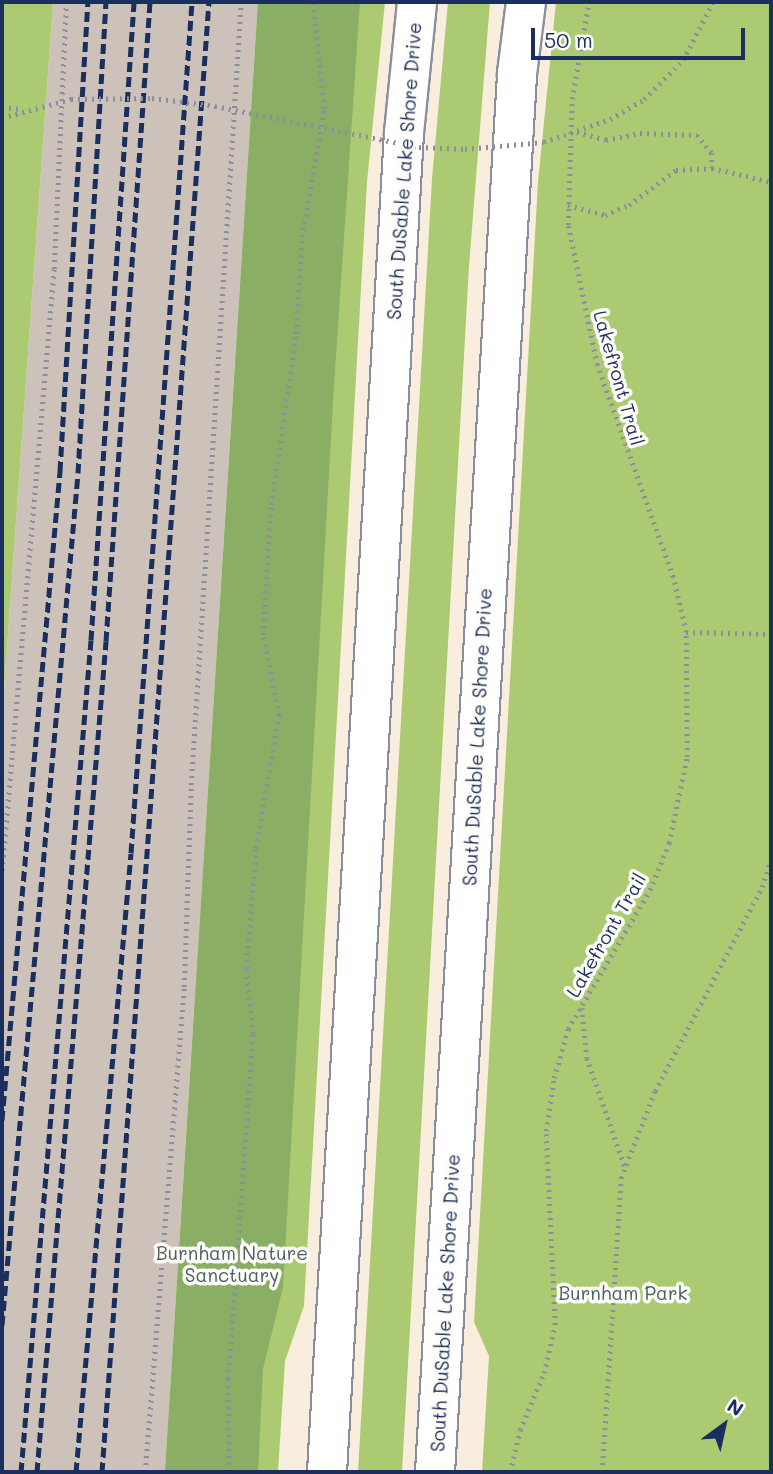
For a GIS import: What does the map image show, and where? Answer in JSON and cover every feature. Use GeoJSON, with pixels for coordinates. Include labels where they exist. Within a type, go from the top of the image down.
{"type":"FeatureCollection","features":[{"type":"Feature","properties":{"kind":"highway","name":"South DuSable Lake Shore Drive"},"geometry":{"type":"LineString","coordinates":[[327,1472],[403,147],[417,2]]}},
{"type":"Feature","properties":{"kind":"highway","name":"South DuSable Lake Shore Drive"},"geometry":{"type":"LineString","coordinates":[[435,1472],[517,74],[526,2]]}},
{"type":"Feature","properties":{"kind":"path"},"geometry":{"type":"LineString","coordinates":[[2,871],[54,269],[66,2]]}},
{"type":"Feature","properties":{"kind":"path"},"geometry":{"type":"LineString","coordinates":[[145,1472],[184,987],[192,758],[241,2]]}},
{"type":"Feature","properties":{"kind":"path"},"geometry":{"type":"LineString","coordinates":[[229,1472],[228,1380],[253,1034],[246,970],[256,848],[279,715],[263,635],[271,505],[296,334],[302,237],[324,109],[313,2]]}},
{"type":"Feature","properties":{"kind":"path","name":"Lakefront Trail"},"geometry":{"type":"LineString","coordinates":[[510,1472],[520,1430],[544,1373],[555,1325],[546,1132],[554,1078],[569,1029],[650,890],[669,843],[687,757],[686,632],[673,577],[597,365],[568,225],[572,99],[589,2]]}},
{"type":"Feature","properties":{"kind":"path"},"geometry":{"type":"LineString","coordinates":[[2,118],[22,109],[71,99],[152,98],[241,111],[370,140],[465,149],[544,142],[577,132],[644,99],[666,80],[701,31],[713,2]]}},
{"type":"Feature","properties":{"kind":"path"},"geometry":{"type":"LineString","coordinates":[[2,107],[22,109]]}},
{"type":"Feature","properties":{"kind":"path"},"geometry":{"type":"LineString","coordinates":[[577,132],[606,140],[640,133],[697,135],[712,153],[712,168]]}},
{"type":"Feature","properties":{"kind":"path"},"geometry":{"type":"LineString","coordinates":[[568,205],[605,215],[629,205],[676,170],[712,168],[771,182]]}},
{"type":"Feature","properties":{"kind":"path"},"geometry":{"type":"LineString","coordinates":[[686,632],[771,634]]}},
{"type":"Feature","properties":{"kind":"path"},"geometry":{"type":"LineString","coordinates":[[602,1472],[616,1224],[625,1168],[655,1091],[762,887],[771,860]]}},
{"type":"Feature","properties":{"kind":"path"},"geometry":{"type":"LineString","coordinates":[[582,1005],[587,1058],[625,1168]]}},
{"type":"Feature","properties":{"kind":"shaded area"},"geometry":{"type":"Polygon","coordinates":[[[53,2],[258,2],[165,1472],[2,1472],[2,718],[53,2]]]}},
{"type":"Feature","properties":{"kind":"green space"},"geometry":{"type":"Polygon","coordinates":[[[2,2],[53,2],[2,718],[2,2]]]}},
{"type":"Feature","properties":{"kind":"green space","name":"Burnham Nature Sanctuary"},"geometry":{"type":"Polygon","coordinates":[[[258,2],[385,2],[367,182],[304,1306],[285,1361],[278,1472],[165,1472],[258,2]]]}},
{"type":"Feature","properties":{"kind":"green space","name":"Burnham Nature Sanctuary"},"geometry":{"type":"Polygon","coordinates":[[[258,2],[360,2],[334,385],[283,1287],[263,1369],[258,1472],[165,1472],[258,2]]]}},
{"type":"Feature","properties":{"kind":"green space"},"geometry":{"type":"Polygon","coordinates":[[[448,2],[490,2],[469,266],[402,1472],[358,1472],[432,179],[448,2]]]}},
{"type":"Feature","properties":{"kind":"green space","name":"Burnham Park"},"geometry":{"type":"Polygon","coordinates":[[[556,2],[771,2],[771,1472],[482,1472],[489,1356],[474,1322],[538,182],[556,2]]]}},
{"type":"Feature","properties":{"kind":"railway"},"geometry":{"type":"LineString","coordinates":[[2,1120],[60,471],[88,2]]}},
{"type":"Feature","properties":{"kind":"railway"},"geometry":{"type":"LineString","coordinates":[[2,1325],[78,473],[106,2]]}},
{"type":"Feature","properties":{"kind":"railway"},"geometry":{"type":"LineString","coordinates":[[21,1472],[91,640],[134,2]]}},
{"type":"Feature","properties":{"kind":"railway"},"geometry":{"type":"LineString","coordinates":[[37,1472],[106,641],[150,2]]}},
{"type":"Feature","properties":{"kind":"railway"},"geometry":{"type":"LineString","coordinates":[[76,1472],[131,853],[192,2]]}},
{"type":"Feature","properties":{"kind":"railway"},"geometry":{"type":"LineString","coordinates":[[102,1472],[209,2]]}}]}
